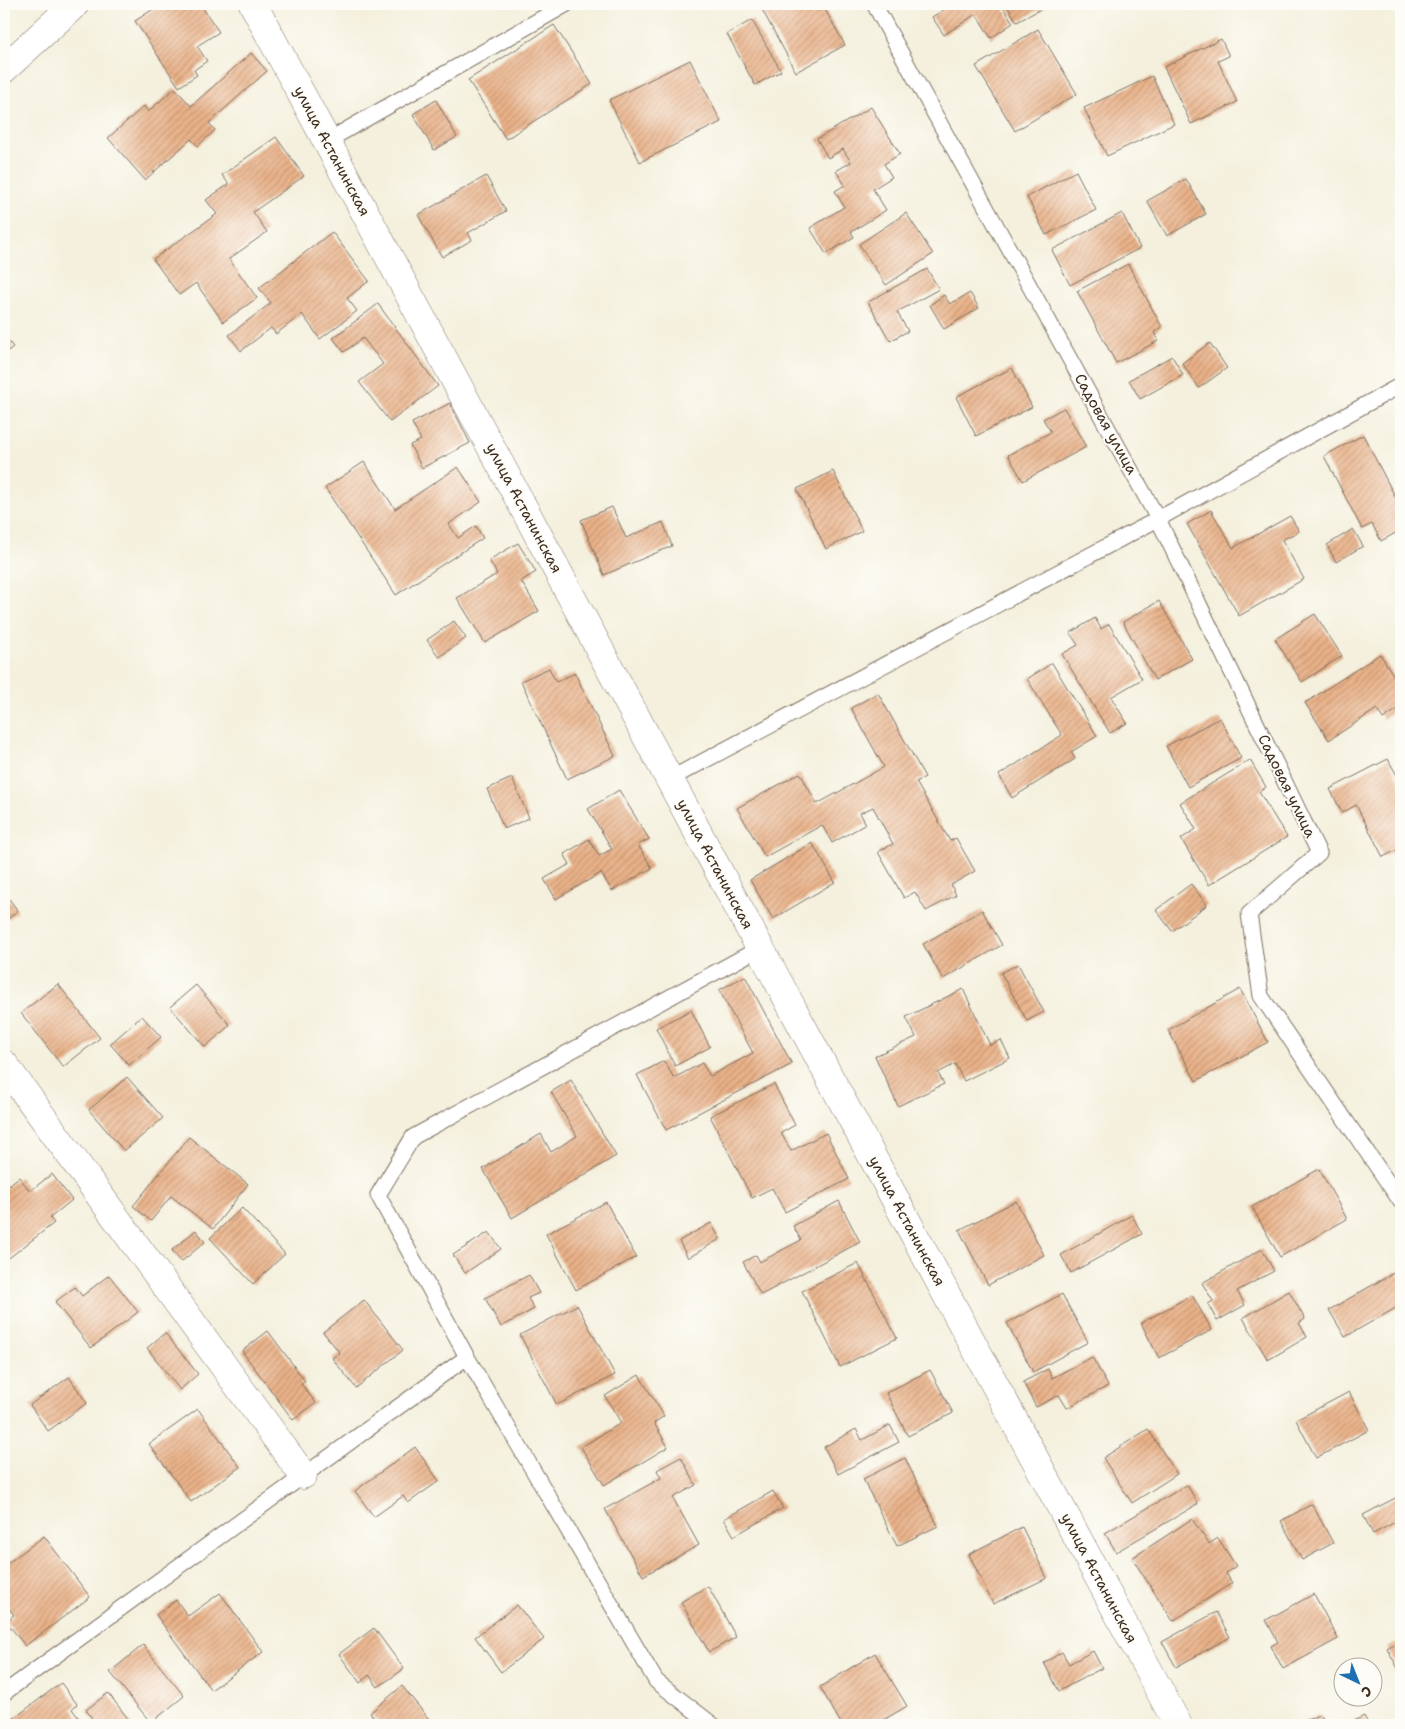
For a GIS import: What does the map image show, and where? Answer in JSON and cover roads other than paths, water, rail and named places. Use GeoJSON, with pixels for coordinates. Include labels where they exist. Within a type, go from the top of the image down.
{"type":"FeatureCollection","features":[{"type":"Feature","properties":{"kind":"street"},"geometry":{"type":"LineString","coordinates":[[4,69],[75,4]]}},
{"type":"Feature","properties":{"kind":"street","name":"улица Астанинская"},"geometry":{"type":"LineString","coordinates":[[252,4],[1178,1725]]}},
{"type":"Feature","properties":{"kind":"street"},"geometry":{"type":"LineString","coordinates":[[4,1064],[303,1475]]}},
{"type":"Feature","properties":{"kind":"lane"},"geometry":{"type":"LineString","coordinates":[[326,141],[567,4]]}},
{"type":"Feature","properties":{"kind":"lane","name":"Садовая улица"},"geometry":{"type":"LineString","coordinates":[[874,4],[1158,519],[1319,853],[1249,914],[1261,996],[1401,1202]]}},
{"type":"Feature","properties":{"kind":"lane"},"geometry":{"type":"LineString","coordinates":[[670,779],[1158,519],[1401,385]]}},
{"type":"Feature","properties":{"kind":"lane"},"geometry":{"type":"LineString","coordinates":[[713,1725],[656,1681],[467,1357],[378,1195],[413,1137],[760,948]]}},
{"type":"Feature","properties":{"kind":"lane"},"geometry":{"type":"LineString","coordinates":[[4,1693],[467,1357]]}}]}
